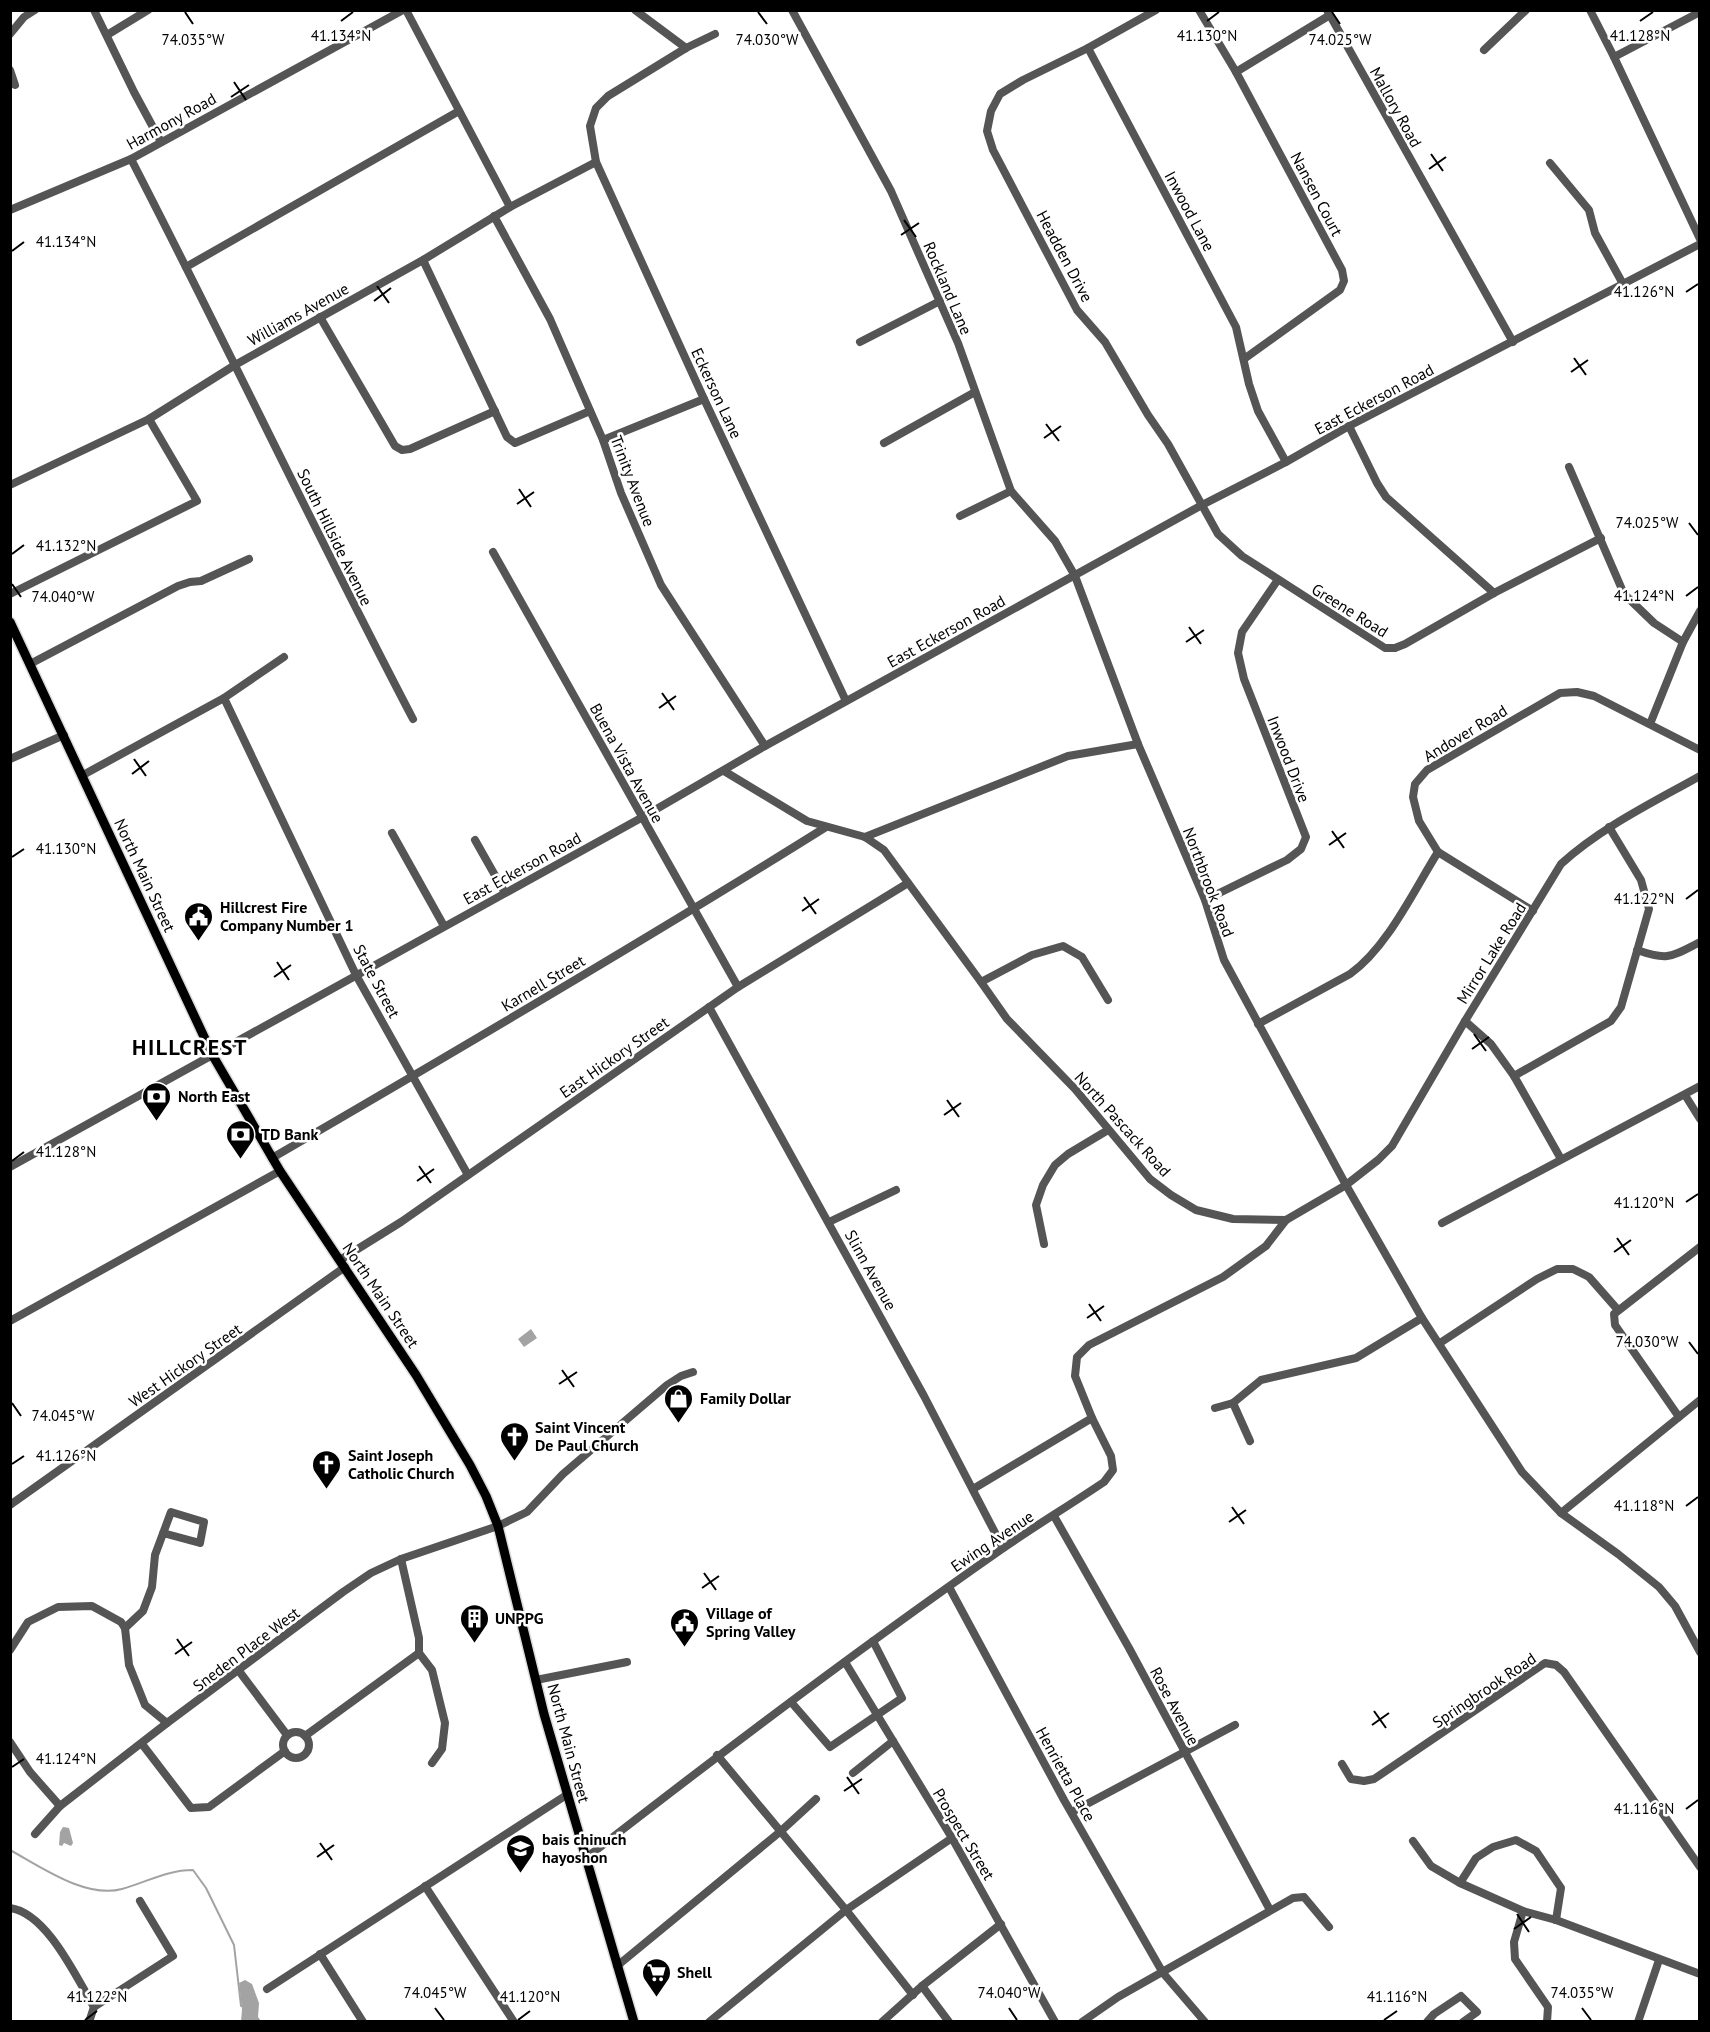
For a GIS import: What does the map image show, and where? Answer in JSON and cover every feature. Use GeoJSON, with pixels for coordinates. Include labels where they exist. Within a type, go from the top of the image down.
{"type":"FeatureCollection","features":[{"type":"Feature","properties":{"kind":"main road","name":"North Main Street"},"geometry":{"type":"LineString","coordinates":[[10,622],[213,1056],[280,1171],[416,1375],[470,1464],[486,1496],[498,1526],[568,1794],[634,2022]]}},
{"type":"Feature","properties":{"kind":"street"},"geometry":{"type":"LineString","coordinates":[[10,34],[24,17],[35,10]]}},
{"type":"Feature","properties":{"kind":"street"},"geometry":{"type":"LineString","coordinates":[[94,10],[161,142]]}},
{"type":"Feature","properties":{"kind":"street"},"geometry":{"type":"LineString","coordinates":[[107,35],[148,10]]}},
{"type":"Feature","properties":{"kind":"street"},"geometry":{"type":"LineString","coordinates":[[404,10],[510,207]]}},
{"type":"Feature","properties":{"kind":"street","name":"Harmony Road"},"geometry":{"type":"LineString","coordinates":[[10,210],[131,159],[404,10]]}},
{"type":"Feature","properties":{"kind":"street"},"geometry":{"type":"LineString","coordinates":[[635,10],[686,48],[715,34]]}},
{"type":"Feature","properties":{"kind":"street","name":"Rockland Lane"},"geometry":{"type":"LineString","coordinates":[[792,10],[891,191],[940,301],[1011,491],[1055,541],[1075,576]]}},
{"type":"Feature","properties":{"kind":"street"},"geometry":{"type":"LineString","coordinates":[[1088,48],[1156,10]]}},
{"type":"Feature","properties":{"kind":"street","name":"Nansen Court"},"geometry":{"type":"LineString","coordinates":[[1199,10],[1236,72],[1342,270],[1344,281],[1340,290],[1244,359]]}},
{"type":"Feature","properties":{"kind":"street"},"geometry":{"type":"LineString","coordinates":[[1484,50],[1526,10]]}},
{"type":"Feature","properties":{"kind":"street"},"geometry":{"type":"LineString","coordinates":[[1590,10],[1700,238]]}},
{"type":"Feature","properties":{"kind":"street"},"geometry":{"type":"LineString","coordinates":[[1614,57],[1700,12]]}},
{"type":"Feature","properties":{"kind":"street"},"geometry":{"type":"LineString","coordinates":[[1236,72],[1328,13]]}},
{"type":"Feature","properties":{"kind":"street","name":"Mallory Road"},"geometry":{"type":"LineString","coordinates":[[1328,13],[1513,342]]}},
{"type":"Feature","properties":{"kind":"street","name":"Eckerson Lane"},"geometry":{"type":"LineString","coordinates":[[686,48],[608,96],[596,108],[590,126],[596,162],[846,701]]}},
{"type":"Feature","properties":{"kind":"street","name":"Inwood Lane"},"geometry":{"type":"LineString","coordinates":[[1088,48],[1236,327],[1249,384],[1258,411],[1286,462]]}},
{"type":"Feature","properties":{"kind":"street","name":"Headden Drive"},"geometry":{"type":"LineString","coordinates":[[1088,48],[1000,94],[991,111],[987,131],[993,150],[1077,310],[1106,342],[1202,505]]}},
{"type":"Feature","properties":{"kind":"street"},"geometry":{"type":"LineString","coordinates":[[10,70],[15,85]]}},
{"type":"Feature","properties":{"kind":"street"},"geometry":{"type":"LineString","coordinates":[[186,267],[459,111]]}},
{"type":"Feature","properties":{"kind":"street","name":"South Hillside Avenue"},"geometry":{"type":"LineString","coordinates":[[131,159],[361,619],[414,719]]}},
{"type":"Feature","properties":{"kind":"street","name":"Williams Avenue"},"geometry":{"type":"LineString","coordinates":[[10,485],[149,419],[235,365],[423,260],[494,216],[596,162]]}},
{"type":"Feature","properties":{"kind":"street"},"geometry":{"type":"LineString","coordinates":[[1550,163],[1589,210],[1595,233],[1623,284]]}},
{"type":"Feature","properties":{"kind":"street","name":"Trinity Avenue"},"geometry":{"type":"LineString","coordinates":[[494,216],[550,319],[603,440],[621,493],[661,585],[765,746]]}},
{"type":"Feature","properties":{"kind":"street","name":"East Eckerson Road"},"geometry":{"type":"LineString","coordinates":[[10,1167],[1202,505],[1286,462],[1348,426],[1700,244]]}},
{"type":"Feature","properties":{"kind":"street"},"geometry":{"type":"LineString","coordinates":[[423,260],[507,438],[515,444],[590,411]]}},
{"type":"Feature","properties":{"kind":"street"},"geometry":{"type":"LineString","coordinates":[[860,342],[940,301]]}},
{"type":"Feature","properties":{"kind":"street"},"geometry":{"type":"LineString","coordinates":[[320,317],[395,447],[402,450],[410,449],[495,411]]}},
{"type":"Feature","properties":{"kind":"street"},"geometry":{"type":"LineString","coordinates":[[884,443],[975,392]]}},
{"type":"Feature","properties":{"kind":"street"},"geometry":{"type":"LineString","coordinates":[[603,440],[704,399]]}},
{"type":"Feature","properties":{"kind":"street"},"geometry":{"type":"LineString","coordinates":[[10,594],[196,501],[149,419]]}},
{"type":"Feature","properties":{"kind":"street"},"geometry":{"type":"LineString","coordinates":[[1348,426],[1386,497],[1494,593]]}},
{"type":"Feature","properties":{"kind":"street"},"geometry":{"type":"LineString","coordinates":[[1569,466],[1624,594],[1654,622],[1683,642]]}},
{"type":"Feature","properties":{"kind":"street"},"geometry":{"type":"LineString","coordinates":[[960,516],[1011,491]]}},
{"type":"Feature","properties":{"kind":"street","name":"Greene Road"},"geometry":{"type":"LineString","coordinates":[[1202,505],[1218,534],[1242,556],[1385,648],[1395,648],[1405,644],[1494,593],[1601,538]]}},
{"type":"Feature","properties":{"kind":"street","name":"Buena Vista Avenue"},"geometry":{"type":"LineString","coordinates":[[493,552],[738,987]]}},
{"type":"Feature","properties":{"kind":"street"},"geometry":{"type":"LineString","coordinates":[[30,664],[178,586],[201,581],[249,560]]}},
{"type":"Feature","properties":{"kind":"street","name":"Northbrook Road"},"geometry":{"type":"LineString","coordinates":[[1075,576],[1138,744],[1205,900],[1224,960],[1346,1185]]}},
{"type":"Feature","properties":{"kind":"street","name":"Inwood Drive"},"geometry":{"type":"LineString","coordinates":[[1205,900],[1287,860],[1301,849],[1306,837],[1244,679],[1238,653],[1242,632],[1277,580]]}},
{"type":"Feature","properties":{"kind":"street"},"geometry":{"type":"LineString","coordinates":[[1650,724],[1683,642],[1700,611]]}},
{"type":"Feature","properties":{"kind":"street"},"geometry":{"type":"LineString","coordinates":[[83,775],[224,698],[284,657]]}},
{"type":"Feature","properties":{"kind":"street","name":"Andover Road"},"geometry":{"type":"LineString","coordinates":[[1533,910],[1438,852],[1419,821],[1413,797],[1415,784],[1426,770],[1560,693],[1577,692],[1594,696],[1700,750]]}},
{"type":"Feature","properties":{"kind":"street","name":"State Street"},"geometry":{"type":"LineString","coordinates":[[224,698],[356,975],[468,1176]]}},
{"type":"Feature","properties":{"kind":"street"},"geometry":{"type":"LineString","coordinates":[[10,759],[64,735]]}},
{"type":"Feature","properties":{"kind":"street"},"geometry":{"type":"LineString","coordinates":[[865,837],[1068,756],[1138,744]]}},
{"type":"Feature","properties":{"kind":"street","name":"North Pascack Road"},"geometry":{"type":"LineString","coordinates":[[723,771],[807,821],[865,837],[884,850],[1007,1019],[1074,1089],[1150,1179],[1196,1210],[1233,1219],[1286,1221]]}},
{"type":"Feature","properties":{"kind":"street","name":"Mirror Lake Road"},"geometry":{"type":"LineString","coordinates":[[1346,1185],[1392,1146],[1561,864],[1582,844],[1700,776]]}},
{"type":"Feature","properties":{"kind":"street","name":"Karnell Street"},"geometry":{"type":"LineString","coordinates":[[272,1158],[695,909],[826,827]]}},
{"type":"Feature","properties":{"kind":"street"},"geometry":{"type":"LineString","coordinates":[[1514,1077],[1611,1021],[1621,1007],[1649,909],[1641,880],[1609,827]]}},
{"type":"Feature","properties":{"kind":"street"},"geometry":{"type":"LineString","coordinates":[[392,833],[444,926]]}},
{"type":"Feature","properties":{"kind":"street"},"geometry":{"type":"LineString","coordinates":[[476,840],[505,892]]}},
{"type":"Feature","properties":{"kind":"street"},"geometry":{"type":"LineString","coordinates":[[1258,1024],[1362,966],[1384,940],[1438,852]]}},
{"type":"Feature","properties":{"kind":"street","name":"East Hickory Street"},"geometry":{"type":"LineString","coordinates":[[342,1264],[738,987],[908,883]]}},
{"type":"Feature","properties":{"kind":"street"},"geometry":{"type":"LineString","coordinates":[[1637,950],[1659,958],[1677,954],[1700,942]]}},
{"type":"Feature","properties":{"kind":"street"},"geometry":{"type":"LineString","coordinates":[[981,982],[1032,955],[1063,946],[1082,957],[1108,1000]]}},
{"type":"Feature","properties":{"kind":"street","name":"Slinn Avenue"},"geometry":{"type":"LineString","coordinates":[[709,1007],[829,1222],[1004,1548]]}},
{"type":"Feature","properties":{"kind":"street"},"geometry":{"type":"LineString","coordinates":[[1465,1021],[1491,1044],[1514,1077],[1561,1159]]}},
{"type":"Feature","properties":{"kind":"street"},"geometry":{"type":"LineString","coordinates":[[1442,1223],[1700,1086]]}},
{"type":"Feature","properties":{"kind":"street"},"geometry":{"type":"LineString","coordinates":[[1685,1095],[1700,1119]]}},
{"type":"Feature","properties":{"kind":"street"},"geometry":{"type":"LineString","coordinates":[[1044,1244],[1036,1205],[1043,1185],[1055,1165],[1068,1154],[1108,1130]]}},
{"type":"Feature","properties":{"kind":"street"},"geometry":{"type":"LineString","coordinates":[[10,1321],[280,1171]]}},
{"type":"Feature","properties":{"kind":"street"},"geometry":{"type":"LineString","coordinates":[[1286,1221],[1346,1185],[1422,1318],[1522,1472],[1561,1513],[1659,1587],[1675,1606],[1700,1652]]}},
{"type":"Feature","properties":{"kind":"street"},"geometry":{"type":"LineString","coordinates":[[829,1222],[896,1190]]}},
{"type":"Feature","properties":{"kind":"street","name":"Ewing Avenue"},"geometry":{"type":"LineString","coordinates":[[586,1858],[717,1755],[873,1641],[1004,1548],[1104,1482],[1113,1470],[1111,1456],[1092,1418],[1076,1376],[1077,1357],[1089,1345],[1223,1277],[1266,1246],[1286,1221]]}},
{"type":"Feature","properties":{"kind":"street"},"geometry":{"type":"LineString","coordinates":[[1679,1417],[1615,1325],[1614,1314],[1700,1247]]}},
{"type":"Feature","properties":{"kind":"street","name":"West Hickory Street"},"geometry":{"type":"LineString","coordinates":[[10,1505],[342,1264]]}},
{"type":"Feature","properties":{"kind":"street"},"geometry":{"type":"LineString","coordinates":[[1440,1343],[1537,1279],[1557,1269],[1573,1269],[1589,1277],[1618,1310]]}},
{"type":"Feature","properties":{"kind":"street"},"geometry":{"type":"LineString","coordinates":[[1215,1408],[1233,1403],[1261,1380],[1356,1358],[1422,1318]]}},
{"type":"Feature","properties":{"kind":"street","name":"Sneden Place West"},"geometry":{"type":"LineString","coordinates":[[35,1834],[60,1806],[167,1723],[371,1573],[401,1558],[498,1526],[527,1512],[563,1474],[667,1385],[693,1372]]}},
{"type":"Feature","properties":{"kind":"street"},"geometry":{"type":"LineString","coordinates":[[1561,1513],[1700,1400]]}},
{"type":"Feature","properties":{"kind":"street"},"geometry":{"type":"LineString","coordinates":[[1233,1403],[1250,1441]]}},
{"type":"Feature","properties":{"kind":"street"},"geometry":{"type":"LineString","coordinates":[[974,1489],[1092,1418]]}},
{"type":"Feature","properties":{"kind":"street"},"geometry":{"type":"LineString","coordinates":[[125,1628],[143,1611],[152,1587],[155,1555],[163,1533],[171,1512],[204,1522],[200,1543],[163,1533]]}},
{"type":"Feature","properties":{"kind":"street","name":"Rose Avenue"},"geometry":{"type":"LineString","coordinates":[[1054,1516],[1129,1648],[1270,1910]]}},
{"type":"Feature","properties":{"kind":"street"},"geometry":{"type":"LineString","coordinates":[[401,1558],[419,1638],[419,1653],[432,1670],[445,1723],[442,1749],[432,1763]]}},
{"type":"Feature","properties":{"kind":"street","name":"Henrietta Place"},"geometry":{"type":"LineString","coordinates":[[949,1587],[1163,1973],[1206,2022]]}},
{"type":"Feature","properties":{"kind":"street"},"geometry":{"type":"LineString","coordinates":[[10,1650],[28,1622],[58,1607],[92,1606],[121,1622],[125,1628],[129,1665],[145,1705],[167,1723]]}},
{"type":"Feature","properties":{"kind":"street"},"geometry":{"type":"LineString","coordinates":[[791,1702],[830,1747],[902,1698],[873,1641]]}},
{"type":"Feature","properties":{"kind":"street"},"geometry":{"type":"LineString","coordinates":[[305,1736],[419,1653]]}},
{"type":"Feature","properties":{"kind":"street"},"geometry":{"type":"LineString","coordinates":[[537,1680],[627,1662]]}},
{"type":"Feature","properties":{"kind":"street","name":"Prospect Street"},"geometry":{"type":"LineString","coordinates":[[845,1662],[952,1838],[1055,2022]]}},
{"type":"Feature","properties":{"kind":"street","name":"Springbrook Road"},"geometry":{"type":"LineString","coordinates":[[1342,1764],[1351,1779],[1364,1781],[1374,1779],[1545,1663],[1556,1665],[1564,1672],[1700,1867]]}},
{"type":"Feature","properties":{"kind":"street"},"geometry":{"type":"LineString","coordinates":[[239,1671],[287,1735]]}},
{"type":"Feature","properties":{"kind":"street"},"geometry":{"type":"LineString","coordinates":[[1072,1812],[1235,1725]]}},
{"type":"Feature","properties":{"kind":"street"},"geometry":{"type":"LineString","coordinates":[[295,1732],[305,1736],[308,1746],[305,1753],[295,1757],[285,1751],[283,1743],[287,1735],[295,1732]]}},
{"type":"Feature","properties":{"kind":"street"},"geometry":{"type":"LineString","coordinates":[[853,1773],[893,1741]]}},
{"type":"Feature","properties":{"kind":"street"},"geometry":{"type":"LineString","coordinates":[[10,1742],[30,1772],[60,1806]]}},
{"type":"Feature","properties":{"kind":"street"},"geometry":{"type":"LineString","coordinates":[[142,1744],[191,1808],[209,1807],[285,1751]]}},
{"type":"Feature","properties":{"kind":"street"},"geometry":{"type":"LineString","coordinates":[[717,1755],[846,1910],[913,1995]]}},
{"type":"Feature","properties":{"kind":"street"},"geometry":{"type":"LineString","coordinates":[[267,1989],[568,1794]]}},
{"type":"Feature","properties":{"kind":"street"},"geometry":{"type":"LineString","coordinates":[[617,1966],[781,1831],[816,1798]]}},
{"type":"Feature","properties":{"kind":"street"},"geometry":{"type":"LineString","coordinates":[[709,2022],[846,1910],[952,1838]]}},
{"type":"Feature","properties":{"kind":"street"},"geometry":{"type":"LineString","coordinates":[[1461,1883],[1476,1858],[1493,1847],[1516,1840],[1536,1851],[1561,1888],[1556,1920]]}},
{"type":"Feature","properties":{"kind":"street"},"geometry":{"type":"LineString","coordinates":[[1413,1842],[1431,1866],[1461,1883],[1523,1911],[1556,1920],[1700,1974]]}},
{"type":"Feature","properties":{"kind":"street"},"geometry":{"type":"LineString","coordinates":[[425,1886],[513,2022]]}},
{"type":"Feature","properties":{"kind":"street"},"geometry":{"type":"LineString","coordinates":[[1082,2022],[1118,1997],[1293,1898],[1304,1897],[1329,1927]]}},
{"type":"Feature","properties":{"kind":"street"},"geometry":{"type":"LineString","coordinates":[[89,2022],[94,2007],[173,1956],[140,1901]]}},
{"type":"Feature","properties":{"kind":"street"},"geometry":{"type":"LineString","coordinates":[[10,1908],[18,1909],[32,1917],[50,1934],[94,2007]]}},
{"type":"Feature","properties":{"kind":"street"},"geometry":{"type":"LineString","coordinates":[[1523,1911],[1514,1942],[1515,1959],[1548,2007],[1547,2022]]}},
{"type":"Feature","properties":{"kind":"street"},"geometry":{"type":"LineString","coordinates":[[882,2022],[922,1986],[1001,1924]]}},
{"type":"Feature","properties":{"kind":"street"},"geometry":{"type":"LineString","coordinates":[[320,1954],[363,2022]]}},
{"type":"Feature","properties":{"kind":"street"},"geometry":{"type":"LineString","coordinates":[[1638,2022],[1659,1960]]}},
{"type":"Feature","properties":{"kind":"street"},"geometry":{"type":"LineString","coordinates":[[922,1986],[949,2022]]}},
{"type":"Feature","properties":{"kind":"street"},"geometry":{"type":"LineString","coordinates":[[1427,2022],[1434,2014],[1461,1996],[1477,2012],[1463,2022]]}},
{"type":"Feature","properties":{"kind":"shaded area"},"geometry":{"type":"Polygon","coordinates":[[[531,1329],[537,1338],[524,1347],[518,1339],[531,1329]]]}},
{"type":"Feature","properties":{"kind":"shaded area"},"geometry":{"type":"Polygon","coordinates":[[[63,1827],[69,1828],[73,1843],[71,1846],[64,1843],[62,1846],[59,1845],[60,1832],[63,1827]]]}},
{"type":"Feature","properties":{"kind":"shaded area"},"geometry":{"type":"Polygon","coordinates":[[[245,1980],[252,1984],[259,2003],[258,2017],[261,2021],[241,2021],[239,1983],[245,1980]]]}},
{"type":"Feature","properties":{"kind":"waterway"},"geometry":{"type":"LineString","coordinates":[[10,1850],[64,1880],[94,1890],[122,1889],[166,1874],[193,1870],[206,1888],[234,1945],[241,2006]]}},
{"type":"Feature","properties":{"kind":"place","name":"Hillcrest Fire Company Number 1"},"geometry":{"type":"Point","coordinates":[199,942]}},
{"type":"Feature","properties":{"kind":"place","name":"North East"},"geometry":{"type":"Point","coordinates":[157,1122]}},
{"type":"Feature","properties":{"kind":"place","name":"TD Bank"},"geometry":{"type":"Point","coordinates":[240,1160]}},
{"type":"Feature","properties":{"kind":"place","name":"Family Dollar"},"geometry":{"type":"Point","coordinates":[679,1424]}},
{"type":"Feature","properties":{"kind":"place","name":"Saint Vincent De Paul Church"},"geometry":{"type":"Point","coordinates":[514,1462]}},
{"type":"Feature","properties":{"kind":"place","name":"Saint Joseph Catholic Church"},"geometry":{"type":"Point","coordinates":[327,1490]}},
{"type":"Feature","properties":{"kind":"place","name":"UNPPG"},"geometry":{"type":"Point","coordinates":[474,1644]}},
{"type":"Feature","properties":{"kind":"place","name":"Village of Spring Valley"},"geometry":{"type":"Point","coordinates":[685,1648]}},
{"type":"Feature","properties":{"kind":"place","name":"bais chinuch hayoshon"},"geometry":{"type":"Point","coordinates":[521,1874]}},
{"type":"Feature","properties":{"kind":"place","name":"Shell"},"geometry":{"type":"Point","coordinates":[656,1998]}},
{"type":"Feature","properties":{"kind":"district","name":"HILLCREST"},"geometry":{"type":"Point","coordinates":[190,1047]}}]}
